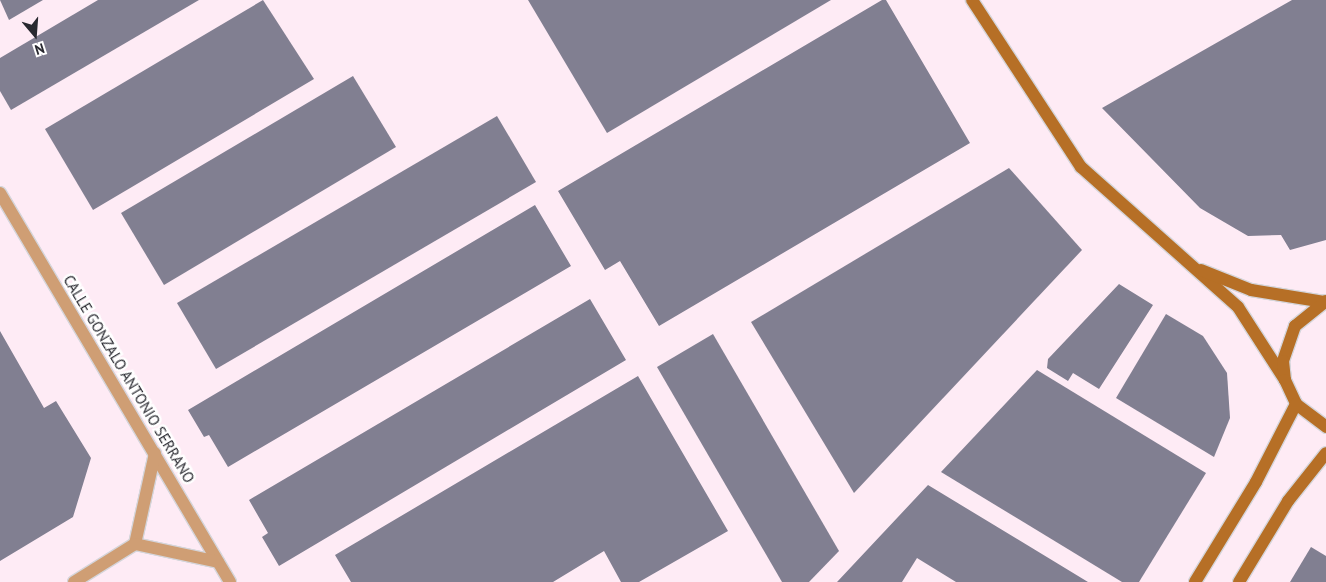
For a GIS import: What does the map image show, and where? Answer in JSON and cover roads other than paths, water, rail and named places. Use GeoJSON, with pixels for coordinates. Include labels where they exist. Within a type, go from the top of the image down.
{"type":"FeatureCollection","features":[{"type":"Feature","properties":{"kind":"street"},"geometry":{"type":"LineString","coordinates":[[972,0],[1081,167],[1238,307],[1285,380],[1296,404],[1326,427]]}},
{"type":"Feature","properties":{"kind":"street","name":"CALLE GONZALO ANTONIO SERRANO"},"geometry":{"type":"LineString","coordinates":[[0,193],[230,582]]}},
{"type":"Feature","properties":{"kind":"street"},"geometry":{"type":"LineString","coordinates":[[1191,267],[1251,290],[1325,302]]}},
{"type":"Feature","properties":{"kind":"street"},"geometry":{"type":"LineString","coordinates":[[1285,380],[1283,361],[1291,334],[1308,312],[1325,302]]}},
{"type":"Feature","properties":{"kind":"street"},"geometry":{"type":"LineString","coordinates":[[1195,582],[1256,482],[1296,404]]}},
{"type":"Feature","properties":{"kind":"street"},"geometry":{"type":"LineString","coordinates":[[135,544],[155,453]]}},
{"type":"Feature","properties":{"kind":"street"},"geometry":{"type":"LineString","coordinates":[[1238,582],[1288,501],[1326,453]]}},
{"type":"Feature","properties":{"kind":"street"},"geometry":{"type":"LineString","coordinates":[[74,582],[135,544],[218,562]]}}]}
